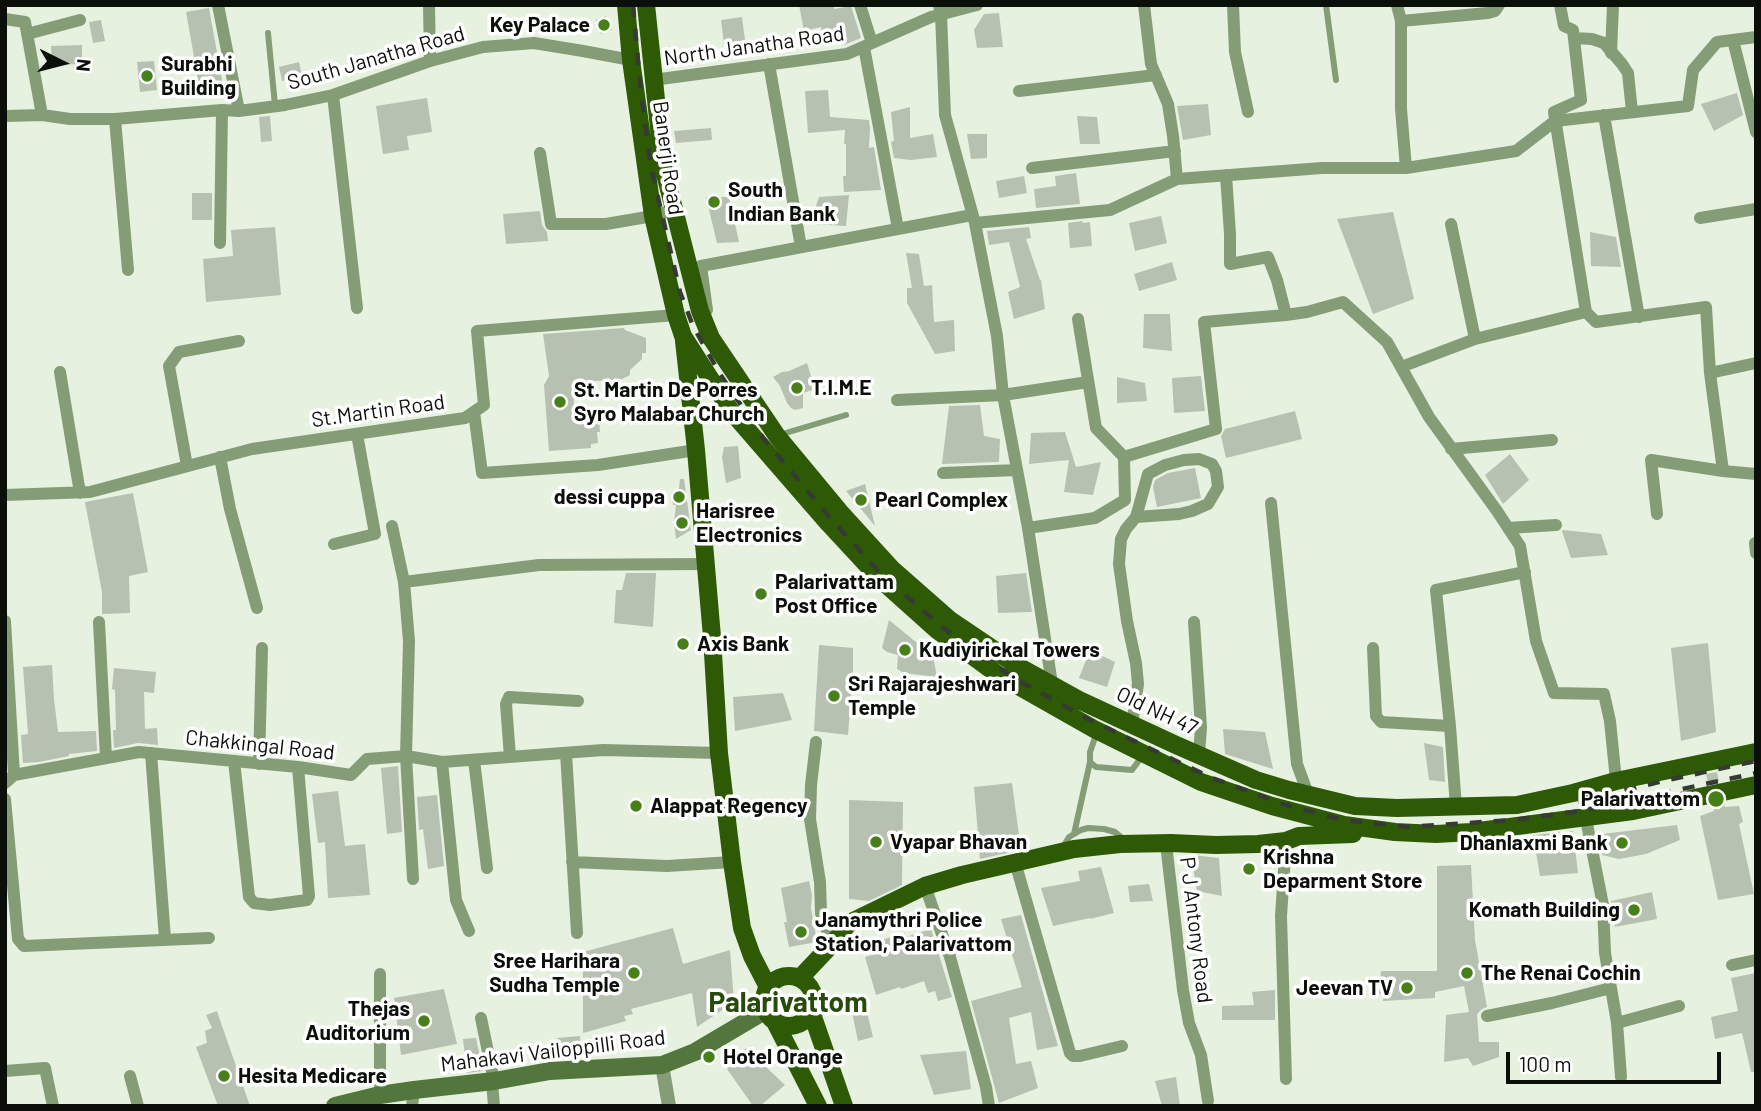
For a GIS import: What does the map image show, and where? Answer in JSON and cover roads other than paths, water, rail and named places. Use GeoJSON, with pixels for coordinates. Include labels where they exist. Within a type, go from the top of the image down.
{"type":"FeatureCollection","features":[{"type":"Feature","properties":{"kind":"main road","name":"Banerji Road"},"geometry":{"type":"LineString","coordinates":[[626,5],[653,216],[676,315]]}},
{"type":"Feature","properties":{"kind":"main road","name":"Banerji Road"},"geometry":{"type":"LineString","coordinates":[[646,5],[663,166],[700,311]]}},
{"type":"Feature","properties":{"kind":"main road","name":"Old NH 47"},"geometry":{"type":"LineString","coordinates":[[700,311],[711,338],[777,436],[892,569],[950,621],[1021,668],[1079,699],[1255,780],[1355,806],[1397,808],[1517,805],[1756,752]]}},
{"type":"Feature","properties":{"kind":"main road","name":"Old NH 47"},"geometry":{"type":"LineString","coordinates":[[676,315],[683,336],[696,450],[719,753],[732,862],[742,928],[752,956],[768,987]]}},
{"type":"Feature","properties":{"kind":"main road","name":"Old NH 47"},"geometry":{"type":"LineString","coordinates":[[683,336],[731,411],[880,579],[937,630],[997,674],[1097,730],[1201,782],[1311,818],[1395,832],[1436,834],[1471,832],[1658,807],[1756,785]]}},
{"type":"Feature","properties":{"kind":"main road","name":"Old NH 47"},"geometry":{"type":"LineString","coordinates":[[800,978],[849,923],[925,886],[962,875],[1074,849],[1123,844],[1216,845],[1395,832]]}},
{"type":"Feature","properties":{"kind":"main road"},"geometry":{"type":"LineString","coordinates":[[818,1106],[770,1016],[764,998],[768,987],[777,979],[789,975],[810,985],[815,997],[812,1014],[844,1106]]}},
{"type":"Feature","properties":{"kind":"main road"},"geometry":{"type":"LineString","coordinates":[[770,1016],[788,1027],[802,1023],[812,1014]]}},
{"type":"Feature","properties":{"kind":"main road","name":"Mahakavi Vailoppilli Road"},"geometry":{"type":"LineString","coordinates":[[335,1106],[380,1095],[413,1098],[550,1071],[662,1065],[770,1016]]}},
{"type":"Feature","properties":{"kind":"street"},"geometry":{"type":"LineString","coordinates":[[218,5],[239,111]]}},
{"type":"Feature","properties":{"kind":"street"},"geometry":{"type":"LineString","coordinates":[[429,5],[430,61]]}},
{"type":"Feature","properties":{"kind":"street"},"geometry":{"type":"LineString","coordinates":[[860,5],[898,229]]}},
{"type":"Feature","properties":{"kind":"street","name":"North Janatha Road"},"geometry":{"type":"LineString","coordinates":[[653,80],[847,54],[931,17],[940,10],[977,5]]}},
{"type":"Feature","properties":{"kind":"street"},"geometry":{"type":"LineString","coordinates":[[1144,5],[1151,64],[1168,104],[1177,179]]}},
{"type":"Feature","properties":{"kind":"street"},"geometry":{"type":"LineString","coordinates":[[1233,5],[1236,52],[1248,112]]}},
{"type":"Feature","properties":{"kind":"street"},"geometry":{"type":"LineString","coordinates":[[1397,5],[1401,20],[1401,109],[1406,168]]}},
{"type":"Feature","properties":{"kind":"street"},"geometry":{"type":"LineString","coordinates":[[1401,20],[1488,13],[1495,11],[1499,5]]}},
{"type":"Feature","properties":{"kind":"street"},"geometry":{"type":"LineString","coordinates":[[1560,5],[1564,26],[1573,30],[1581,100],[1554,112],[1586,312],[1596,322],[1706,307],[1710,373],[1723,471]]}},
{"type":"Feature","properties":{"kind":"street"},"geometry":{"type":"LineString","coordinates":[[1611,53],[1613,5]]}},
{"type":"Feature","properties":{"kind":"street"},"geometry":{"type":"LineString","coordinates":[[940,10],[945,115],[974,219],[997,336],[1003,395],[1028,528],[1052,684]]}},
{"type":"Feature","properties":{"kind":"street"},"geometry":{"type":"LineString","coordinates":[[5,19],[25,22],[42,115]]}},
{"type":"Feature","properties":{"kind":"street"},"geometry":{"type":"LineString","coordinates":[[27,34],[80,20]]}},
{"type":"Feature","properties":{"kind":"street"},"geometry":{"type":"LineString","coordinates":[[711,338],[701,266],[898,229],[974,219],[1110,210],[1177,179],[1322,168],[1406,168],[1516,151],[1555,121],[1688,106],[1693,70],[1717,42],[1756,37]]}},
{"type":"Feature","properties":{"kind":"street"},"geometry":{"type":"LineString","coordinates":[[1574,38],[1604,43],[1622,64],[1628,73],[1632,112]]}},
{"type":"Feature","properties":{"kind":"street"},"geometry":{"type":"LineString","coordinates":[[1733,40],[1756,132]]}},
{"type":"Feature","properties":{"kind":"street","name":"South Janatha Road"},"geometry":{"type":"LineString","coordinates":[[5,116],[116,119],[222,110],[239,111],[333,95],[430,61],[483,47],[534,43],[631,60]]}},
{"type":"Feature","properties":{"kind":"street"},"geometry":{"type":"LineString","coordinates":[[769,64],[801,247]]}},
{"type":"Feature","properties":{"kind":"street"},"geometry":{"type":"LineString","coordinates":[[1019,92],[1156,75]]}},
{"type":"Feature","properties":{"kind":"street"},"geometry":{"type":"LineString","coordinates":[[333,95],[358,308]]}},
{"type":"Feature","properties":{"kind":"street"},"geometry":{"type":"LineString","coordinates":[[220,243],[222,110]]}},
{"type":"Feature","properties":{"kind":"street"},"geometry":{"type":"LineString","coordinates":[[1604,116],[1639,317]]}},
{"type":"Feature","properties":{"kind":"street"},"geometry":{"type":"LineString","coordinates":[[116,119],[128,270]]}},
{"type":"Feature","properties":{"kind":"street"},"geometry":{"type":"LineString","coordinates":[[1032,169],[1175,151]]}},
{"type":"Feature","properties":{"kind":"street"},"geometry":{"type":"LineString","coordinates":[[540,153],[551,224],[606,224],[673,210]]}},
{"type":"Feature","properties":{"kind":"street"},"geometry":{"type":"LineString","coordinates":[[1226,174],[1230,264],[1268,257],[1286,315]]}},
{"type":"Feature","properties":{"kind":"street"},"geometry":{"type":"LineString","coordinates":[[1700,218],[1756,209]]}},
{"type":"Feature","properties":{"kind":"street"},"geometry":{"type":"LineString","coordinates":[[1451,224],[1475,339]]}},
{"type":"Feature","properties":{"kind":"street"},"geometry":{"type":"LineString","coordinates":[[1124,457],[1216,429],[1204,322],[1307,312],[1343,302],[1387,342],[1429,417],[1520,546],[1536,641],[1554,693],[1604,694],[1610,721],[1616,781]]}},
{"type":"Feature","properties":{"kind":"street"},"geometry":{"type":"LineString","coordinates":[[1401,367],[1475,339],[1586,312]]}},
{"type":"Feature","properties":{"kind":"street","name":"St.Martin Road"},"geometry":{"type":"LineString","coordinates":[[5,495],[80,493],[251,449],[465,418],[484,405],[477,331],[676,315]]}},
{"type":"Feature","properties":{"kind":"street"},"geometry":{"type":"LineString","coordinates":[[1028,528],[1095,518],[1125,500],[1124,457],[1096,428],[1078,320]]}},
{"type":"Feature","properties":{"kind":"street"},"geometry":{"type":"LineString","coordinates":[[187,466],[169,366],[179,352],[239,341]]}},
{"type":"Feature","properties":{"kind":"street"},"geometry":{"type":"LineString","coordinates":[[1710,373],[1756,363]]}},
{"type":"Feature","properties":{"kind":"street"},"geometry":{"type":"LineString","coordinates":[[60,372],[80,493]]}},
{"type":"Feature","properties":{"kind":"street"},"geometry":{"type":"LineString","coordinates":[[897,400],[1003,395],[1088,382]]}},
{"type":"Feature","properties":{"kind":"street"},"geometry":{"type":"LineString","coordinates":[[474,412],[482,473],[598,466],[696,450]]}},
{"type":"Feature","properties":{"kind":"street"},"geometry":{"type":"LineString","coordinates":[[334,544],[375,534],[357,434]]}},
{"type":"Feature","properties":{"kind":"street"},"geometry":{"type":"LineString","coordinates":[[1451,449],[1552,440]]}},
{"type":"Feature","properties":{"kind":"street"},"geometry":{"type":"LineString","coordinates":[[220,457],[229,509],[257,608]]}},
{"type":"Feature","properties":{"kind":"street"},"geometry":{"type":"LineString","coordinates":[[1132,724],[1138,684],[1119,564],[1121,539],[1136,517],[1148,474],[1165,465],[1184,460],[1199,459],[1212,464],[1216,471],[1218,487],[1208,504],[1179,514],[1136,517]]}},
{"type":"Feature","properties":{"kind":"street"},"geometry":{"type":"LineString","coordinates":[[1657,514],[1651,460],[1756,474]]}},
{"type":"Feature","properties":{"kind":"street"},"geometry":{"type":"LineString","coordinates":[[943,473],[1017,470]]}},
{"type":"Feature","properties":{"kind":"street"},"geometry":{"type":"LineString","coordinates":[[1271,503],[1297,764],[1308,794],[1311,818],[1311,827],[1293,839],[1281,916],[1286,1079]]}},
{"type":"Feature","properties":{"kind":"street"},"geometry":{"type":"LineString","coordinates":[[1508,528],[1556,525]]}},
{"type":"Feature","properties":{"kind":"street"},"geometry":{"type":"LineString","coordinates":[[392,526],[404,582],[409,641],[406,756],[413,878]]}},
{"type":"Feature","properties":{"kind":"street"},"geometry":{"type":"LineString","coordinates":[[404,582],[540,565],[706,564]]}},
{"type":"Feature","properties":{"kind":"street"},"geometry":{"type":"LineString","coordinates":[[1456,807],[1436,590],[1525,572]]}},
{"type":"Feature","properties":{"kind":"street"},"geometry":{"type":"LineString","coordinates":[[5,621],[10,779]]}},
{"type":"Feature","properties":{"kind":"street"},"geometry":{"type":"LineString","coordinates":[[99,622],[106,758]]}},
{"type":"Feature","properties":{"kind":"street"},"geometry":{"type":"LineString","coordinates":[[1194,622],[1201,727],[1199,755]]}},
{"type":"Feature","properties":{"kind":"street"},"geometry":{"type":"LineString","coordinates":[[259,764],[262,648]]}},
{"type":"Feature","properties":{"kind":"street"},"geometry":{"type":"LineString","coordinates":[[1373,648],[1376,716],[1381,722],[1450,726]]}},
{"type":"Feature","properties":{"kind":"street"},"geometry":{"type":"LineString","coordinates":[[510,757],[506,704],[509,697],[578,701]]}},
{"type":"Feature","properties":{"kind":"street"},"geometry":{"type":"LineString","coordinates":[[816,742],[810,819],[820,882],[821,913],[827,931],[827,949]]}},
{"type":"Feature","properties":{"kind":"street","name":"Chakkingal Road"},"geometry":{"type":"LineString","coordinates":[[10,779],[139,752],[298,767],[351,775],[367,759],[406,756],[442,762],[603,750],[719,753]]}},
{"type":"Feature","properties":{"kind":"street"},"geometry":{"type":"LineString","coordinates":[[151,753],[164,939]]}},
{"type":"Feature","properties":{"kind":"street"},"geometry":{"type":"LineString","coordinates":[[566,753],[577,933]]}},
{"type":"Feature","properties":{"kind":"street"},"geometry":{"type":"LineString","coordinates":[[474,760],[486,868]]}},
{"type":"Feature","properties":{"kind":"street"},"geometry":{"type":"LineString","coordinates":[[234,761],[249,897],[254,903],[270,905],[307,901],[309,897],[298,767]]}},
{"type":"Feature","properties":{"kind":"street"},"geometry":{"type":"LineString","coordinates":[[442,762],[456,900],[469,931]]}},
{"type":"Feature","properties":{"kind":"street"},"geometry":{"type":"LineString","coordinates":[[5,799],[18,939],[24,946],[209,938]]}},
{"type":"Feature","properties":{"kind":"street"},"geometry":{"type":"LineString","coordinates":[[1586,818],[1603,905],[1605,953],[1617,1023],[1621,1077]]}},
{"type":"Feature","properties":{"kind":"street","name":"P J Antony Road"},"geometry":{"type":"LineString","coordinates":[[1166,844],[1183,990],[1189,1023],[1201,1055],[1208,1101]]}},
{"type":"Feature","properties":{"kind":"street"},"geometry":{"type":"LineString","coordinates":[[572,862],[667,866],[732,862]]}},
{"type":"Feature","properties":{"kind":"street"},"geometry":{"type":"LineString","coordinates":[[1016,862],[1070,1053],[1080,1056],[1122,1046]]}},
{"type":"Feature","properties":{"kind":"street"},"geometry":{"type":"LineString","coordinates":[[925,886],[950,957],[989,1106]]}},
{"type":"Feature","properties":{"kind":"street"},"geometry":{"type":"LineString","coordinates":[[1732,965],[1756,960]]}},
{"type":"Feature","properties":{"kind":"street"},"geometry":{"type":"LineString","coordinates":[[380,974],[380,1095]]}},
{"type":"Feature","properties":{"kind":"street"},"geometry":{"type":"LineString","coordinates":[[1487,1016],[1611,988]]}},
{"type":"Feature","properties":{"kind":"street"},"geometry":{"type":"LineString","coordinates":[[1617,1023],[1679,1006]]}},
{"type":"Feature","properties":{"kind":"street"},"geometry":{"type":"LineString","coordinates":[[481,1018],[493,1082],[494,1106]]}},
{"type":"Feature","properties":{"kind":"street"},"geometry":{"type":"LineString","coordinates":[[662,1065],[670,1106]]}},
{"type":"Feature","properties":{"kind":"street"},"geometry":{"type":"LineString","coordinates":[[5,1070],[45,1068],[53,1106]]}},
{"type":"Feature","properties":{"kind":"street"},"geometry":{"type":"LineString","coordinates":[[131,1076],[138,1106]]}},
{"type":"Feature","properties":{"kind":"lane"},"geometry":{"type":"LineString","coordinates":[[1326,5],[1336,80]]}},
{"type":"Feature","properties":{"kind":"lane"},"geometry":{"type":"LineString","coordinates":[[268,33],[275,105]]}},
{"type":"Feature","properties":{"kind":"lane"},"geometry":{"type":"LineString","coordinates":[[777,436],[846,415]]}},
{"type":"Feature","properties":{"kind":"lane"},"geometry":{"type":"LineString","coordinates":[[1074,834],[1090,762],[1091,745],[1097,730]]}},
{"type":"Feature","properties":{"kind":"lane"},"geometry":{"type":"LineString","coordinates":[[1090,762],[1105,769],[1132,770],[1144,753]]}},
{"type":"Feature","properties":{"kind":"lane"},"geometry":{"type":"LineString","coordinates":[[1061,852],[1069,836],[1088,828],[1115,832],[1121,837],[1123,844]]}},
{"type":"Feature","properties":{"kind":"railway"},"geometry":{"type":"LineString","coordinates":[[633,5],[651,167],[680,292],[693,326],[720,374],[763,438],[881,574],[942,627],[1012,677],[1090,720],[1212,778],[1286,805],[1343,820],[1408,827],[1513,820],[1581,811],[1756,773]]}},
{"type":"Feature","properties":{"kind":"railway"},"geometry":{"type":"LineString","coordinates":[[1578,802],[1756,761]]}},
{"type":"Feature","properties":{"kind":"place","name":"Key Palace"},"geometry":{"type":"Point","coordinates":[604,25]}},
{"type":"Feature","properties":{"kind":"place","name":"Surabhi Building"},"geometry":{"type":"Point","coordinates":[147,76]}},
{"type":"Feature","properties":{"kind":"place","name":"South Indian Bank"},"geometry":{"type":"Point","coordinates":[714,202]}},
{"type":"Feature","properties":{"kind":"place","name":"T.I.M.E"},"geometry":{"type":"Point","coordinates":[797,388]}},
{"type":"Feature","properties":{"kind":"place","name":"St. Martin De Porres Syro Malabar Church"},"geometry":{"type":"Point","coordinates":[560,402]}},
{"type":"Feature","properties":{"kind":"place","name":"dessi cuppa"},"geometry":{"type":"Point","coordinates":[679,497]}},
{"type":"Feature","properties":{"kind":"place","name":"Pearl Complex"},"geometry":{"type":"Point","coordinates":[861,500]}},
{"type":"Feature","properties":{"kind":"place","name":"Harisree Electronics"},"geometry":{"type":"Point","coordinates":[682,523]}},
{"type":"Feature","properties":{"kind":"place","name":"Palarivattam Post Office"},"geometry":{"type":"Point","coordinates":[761,594]}},
{"type":"Feature","properties":{"kind":"place","name":"Axis Bank"},"geometry":{"type":"Point","coordinates":[683,644]}},
{"type":"Feature","properties":{"kind":"place","name":"Kudiyirickal Towers"},"geometry":{"type":"Point","coordinates":[905,650]}},
{"type":"Feature","properties":{"kind":"place","name":"Sri Rajarajeshwari Temple"},"geometry":{"type":"Point","coordinates":[834,696]}},
{"type":"Feature","properties":{"kind":"place","name":"Palarivattom"},"geometry":{"type":"Point","coordinates":[1716,799]}},
{"type":"Feature","properties":{"kind":"place","name":"Alappat Regency"},"geometry":{"type":"Point","coordinates":[636,806]}},
{"type":"Feature","properties":{"kind":"place","name":"Vyapar Bhavan"},"geometry":{"type":"Point","coordinates":[876,842]}},
{"type":"Feature","properties":{"kind":"place","name":"Dhanlaxmi Bank"},"geometry":{"type":"Point","coordinates":[1622,843]}},
{"type":"Feature","properties":{"kind":"place","name":"Krishna Deparment Store"},"geometry":{"type":"Point","coordinates":[1249,869]}},
{"type":"Feature","properties":{"kind":"place","name":"Komath Building"},"geometry":{"type":"Point","coordinates":[1634,910]}},
{"type":"Feature","properties":{"kind":"place","name":"Janamythri Police Station, Palarivattom"},"geometry":{"type":"Point","coordinates":[801,932]}},
{"type":"Feature","properties":{"kind":"place","name":"Sree Harihara Sudha Temple"},"geometry":{"type":"Point","coordinates":[634,973]}},
{"type":"Feature","properties":{"kind":"place","name":"The Renai Cochin"},"geometry":{"type":"Point","coordinates":[1467,973]}},
{"type":"Feature","properties":{"kind":"place","name":"Jeevan TV"},"geometry":{"type":"Point","coordinates":[1407,988]}},
{"type":"Feature","properties":{"kind":"place","name":"Thejas Auditorium"},"geometry":{"type":"Point","coordinates":[424,1021]}},
{"type":"Feature","properties":{"kind":"place","name":"Hotel Orange"},"geometry":{"type":"Point","coordinates":[709,1057]}},
{"type":"Feature","properties":{"kind":"place","name":"Hesita Medicare"},"geometry":{"type":"Point","coordinates":[224,1076]}},
{"type":"Feature","properties":{"kind":"district","name":"Palarivattom"},"geometry":{"type":"Point","coordinates":[788,1003]}}]}
